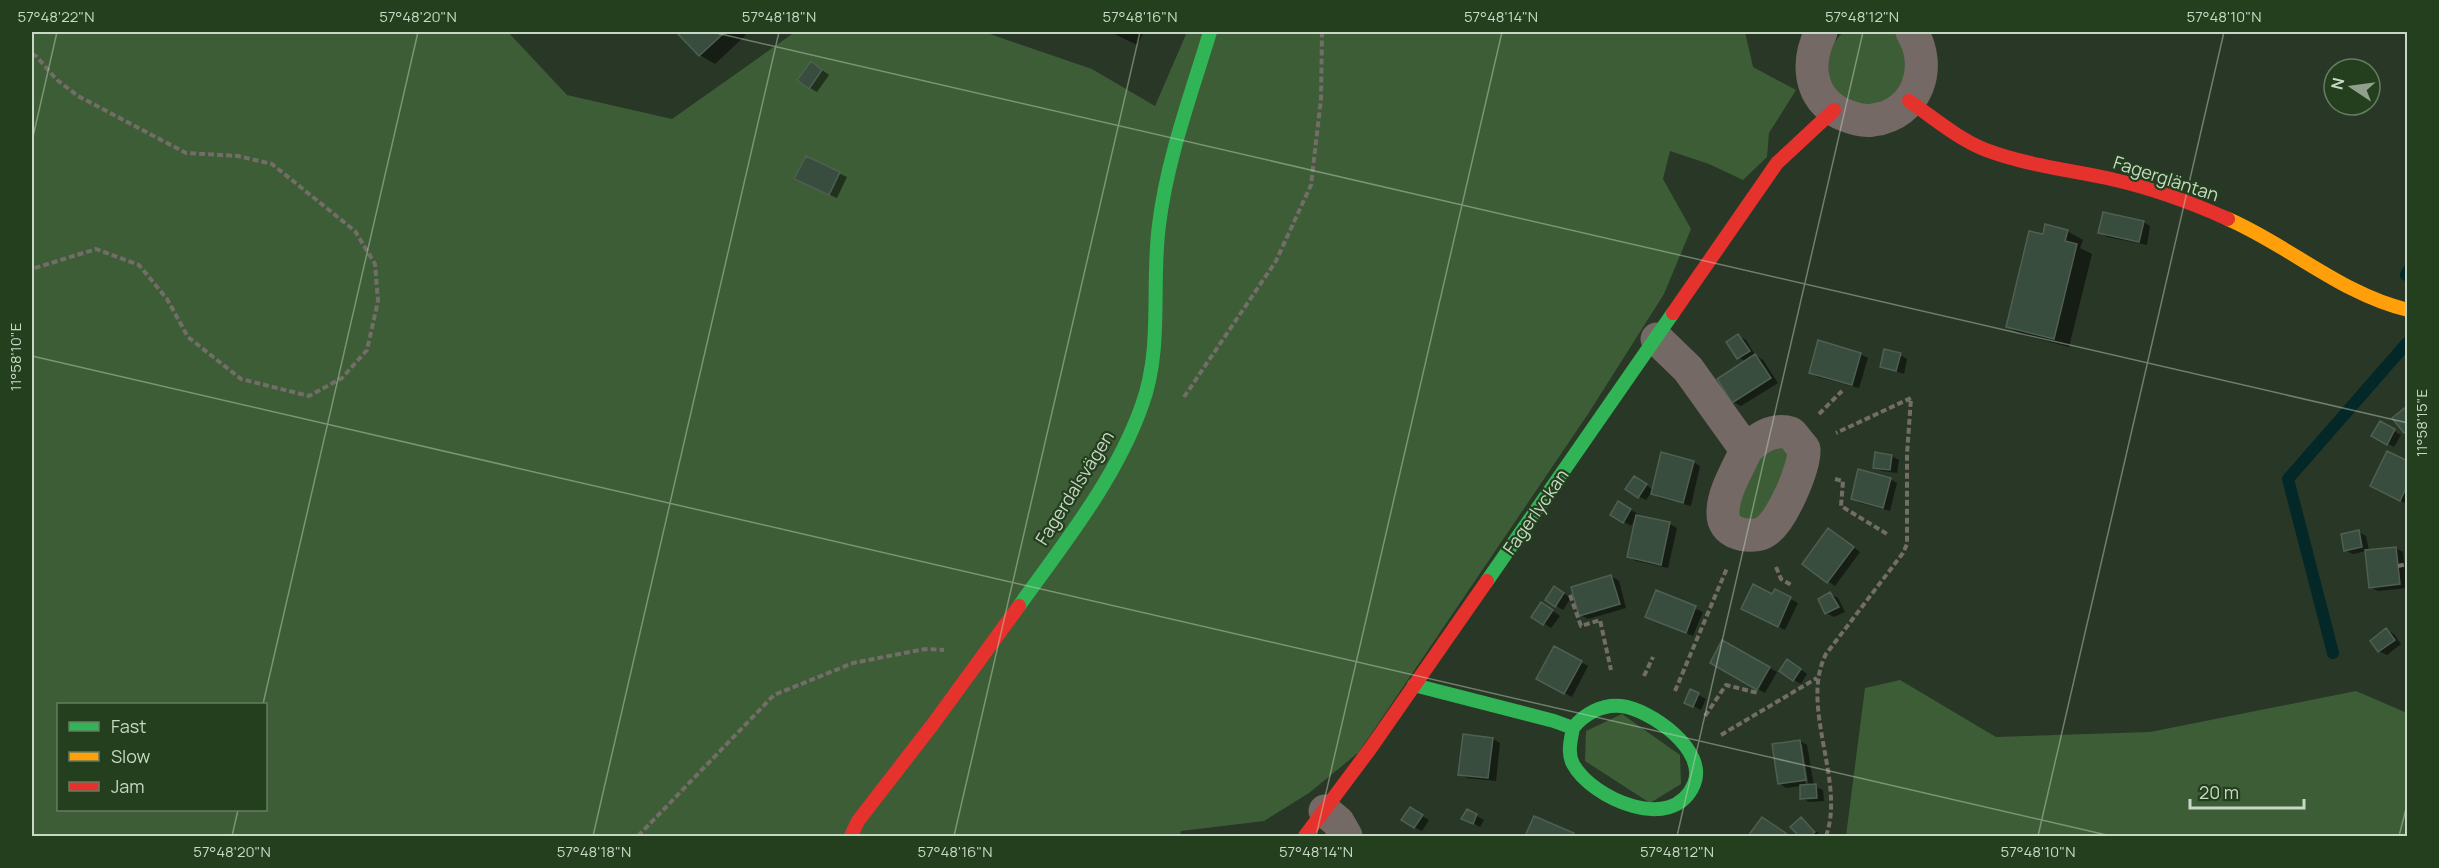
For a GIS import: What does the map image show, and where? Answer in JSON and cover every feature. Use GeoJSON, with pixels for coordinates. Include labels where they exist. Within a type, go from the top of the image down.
{"type":"FeatureCollection","features":[{"type":"Feature","properties":{"kind":"street","name":"Fagerdalsvägen"},"geometry":{"type":"LineString","coordinates":[[851,837],[858,821],[988,652],[1125,447],[1143,403],[1153,363],[1155,280],[1160,223],[1177,145],[1210,32]]}},
{"type":"Feature","properties":{"kind":"street"},"geometry":{"type":"LineString","coordinates":[[1821,32],[1810,65],[1813,82],[1821,98],[1834,110],[1852,119],[1873,120],[1893,114],[1909,101],[1917,88],[1923,58],[1912,32]]}},
{"type":"Feature","properties":{"kind":"street","name":"Fagergläntan"},"geometry":{"type":"LineString","coordinates":[[1909,101],[1936,119],[1953,134],[1997,154],[2130,184],[2187,201],[2247,228],[2377,301],[2408,310]]}},
{"type":"Feature","properties":{"kind":"street","name":"Fagerlyckan"},"geometry":{"type":"LineString","coordinates":[[1305,837],[1414,686],[1777,163],[1834,110]]}},
{"type":"Feature","properties":{"kind":"street"},"geometry":{"type":"LineString","coordinates":[[1657,339],[1688,369],[1746,450]]}},
{"type":"Feature","properties":{"kind":"street"},"geometry":{"type":"LineString","coordinates":[[1779,431],[1791,433],[1802,460],[1782,511],[1769,530],[1757,535],[1742,534],[1727,526],[1723,515],[1727,493],[1746,450],[1755,441],[1779,431]]}},
{"type":"Feature","properties":{"kind":"street"},"geometry":{"type":"LineString","coordinates":[[1414,686],[1554,721],[1573,728]]}},
{"type":"Feature","properties":{"kind":"street"},"geometry":{"type":"LineString","coordinates":[[1609,705],[1627,705],[1661,724],[1689,749],[1696,779],[1684,798],[1670,807],[1643,810],[1612,796],[1583,776],[1573,763],[1571,754],[1573,728],[1577,722],[1593,712],[1609,705]]}},
{"type":"Feature","properties":{"kind":"street"},"geometry":{"type":"LineString","coordinates":[[1325,811],[1338,822],[1346,837]]}},
{"type":"Feature","properties":{"kind":"path"},"geometry":{"type":"LineString","coordinates":[[1182,401],[1276,261],[1311,185],[1321,99],[1322,32]]}},
{"type":"Feature","properties":{"kind":"path"},"geometry":{"type":"LineString","coordinates":[[32,54],[57,80],[78,96],[186,153],[238,156],[272,164],[355,231],[375,264],[378,301],[367,350],[342,378],[309,396],[241,379],[188,337],[167,299],[139,265],[96,249],[32,269]]}},
{"type":"Feature","properties":{"kind":"path"},"geometry":{"type":"LineString","coordinates":[[1802,460],[1911,398],[1907,454],[1907,544],[1903,553],[1826,654],[1820,666],[1818,677],[1832,809],[1826,837]]}},
{"type":"Feature","properties":{"kind":"path"},"geometry":{"type":"LineString","coordinates":[[1802,460],[1843,481],[1841,506],[1887,534]]}},
{"type":"Feature","properties":{"kind":"path"},"geometry":{"type":"LineString","coordinates":[[1661,724],[1742,534]]}},
{"type":"Feature","properties":{"kind":"path"},"geometry":{"type":"LineString","coordinates":[[2398,566],[2408,564]]}},
{"type":"Feature","properties":{"kind":"path"},"geometry":{"type":"LineString","coordinates":[[1570,595],[1581,626],[1600,620],[1619,705]]}},
{"type":"Feature","properties":{"kind":"path"},"geometry":{"type":"LineString","coordinates":[[638,837],[774,695],[853,663],[925,649],[988,652]]}},
{"type":"Feature","properties":{"kind":"path"},"geometry":{"type":"LineString","coordinates":[[1689,749],[1818,677]]}},
{"type":"Feature","properties":{"kind":"path"},"geometry":{"type":"LineString","coordinates":[[1689,749],[1726,685],[1758,693]]}},
{"type":"Feature","properties":{"kind":"green space"},"geometry":{"type":"Polygon","coordinates":[[[32,32],[508,32],[567,95],[672,119],[795,32],[984,32],[1092,69],[1155,106],[1187,32],[1745,32],[1753,67],[1796,90],[1769,133],[1767,157],[1743,180],[1709,164],[1670,151],[1663,179],[1691,229],[1664,294],[1588,414],[1359,752],[1309,793],[1264,821],[1181,831],[1180,836],[32,836],[32,32]]]}},
{"type":"Feature","properties":{"kind":"green space"},"geometry":{"type":"Polygon","coordinates":[[[1843,32],[1898,32],[1908,71],[1895,96],[1862,108],[1828,90],[1829,49],[1843,32]]]}},
{"type":"Feature","properties":{"kind":"green space"},"geometry":{"type":"Polygon","coordinates":[[[1767,444],[1793,447],[1767,525],[1728,514],[1767,444]]]}},
{"type":"Feature","properties":{"kind":"green space"},"geometry":{"type":"Polygon","coordinates":[[[1900,680],[1996,737],[2150,732],[2356,691],[2407,713],[2407,836],[1846,836],[1865,688],[1900,680]]]}},
{"type":"Feature","properties":{"kind":"green space"},"geometry":{"type":"Polygon","coordinates":[[[1622,714],[1680,755],[1681,784],[1650,803],[1585,761],[1586,731],[1622,714]]]}},
{"type":"Feature","properties":{"kind":"building"},"geometry":{"type":"Polygon","coordinates":[[[676,32],[725,32],[699,56],[676,32]]]}},
{"type":"Feature","properties":{"kind":"building"},"geometry":{"type":"Polygon","coordinates":[[[811,61],[822,70],[809,89],[797,80],[811,61]]]}},
{"type":"Feature","properties":{"kind":"building"},"geometry":{"type":"Polygon","coordinates":[[[806,156],[840,172],[829,195],[794,179],[806,156]]]}},
{"type":"Feature","properties":{"kind":"building"},"geometry":{"type":"Polygon","coordinates":[[[2103,212],[2144,221],[2139,242],[2098,233],[2103,212]]]}},
{"type":"Feature","properties":{"kind":"building"},"geometry":{"type":"Polygon","coordinates":[[[2045,224],[2068,230],[2065,241],[2077,244],[2054,339],[2006,327],[2029,231],[2043,234],[2045,224]]]}},
{"type":"Feature","properties":{"kind":"building"},"geometry":{"type":"Polygon","coordinates":[[[1738,334],[1750,351],[1737,359],[1726,342],[1738,334]]]}},
{"type":"Feature","properties":{"kind":"building"},"geometry":{"type":"Polygon","coordinates":[[[1818,340],[1861,353],[1852,385],[1809,373],[1818,340]]]}},
{"type":"Feature","properties":{"kind":"building"},"geometry":{"type":"Polygon","coordinates":[[[1884,349],[1901,353],[1896,371],[1880,367],[1884,349]]]}},
{"type":"Feature","properties":{"kind":"building"},"geometry":{"type":"Polygon","coordinates":[[[1755,354],[1771,378],[1732,403],[1717,379],[1755,354]]]}},
{"type":"Feature","properties":{"kind":"building"},"geometry":{"type":"Polygon","coordinates":[[[2406,407],[2408,430],[2404,433],[2392,418],[2406,407]]]}},
{"type":"Feature","properties":{"kind":"building"},"geometry":{"type":"Polygon","coordinates":[[[2380,421],[2395,429],[2387,445],[2371,436],[2380,421]]]}},
{"type":"Feature","properties":{"kind":"building"},"geometry":{"type":"Polygon","coordinates":[[[2387,451],[2408,461],[2408,484],[2400,501],[2370,486],[2387,451]]]}},
{"type":"Feature","properties":{"kind":"building"},"geometry":{"type":"Polygon","coordinates":[[[1661,452],[1694,461],[1683,503],[1651,494],[1661,452]]]}},
{"type":"Feature","properties":{"kind":"building"},"geometry":{"type":"Polygon","coordinates":[[[1875,452],[1892,455],[1890,470],[1873,468],[1875,452]]]}},
{"type":"Feature","properties":{"kind":"building"},"geometry":{"type":"Polygon","coordinates":[[[1858,469],[1891,478],[1883,508],[1851,499],[1858,469]]]}},
{"type":"Feature","properties":{"kind":"building"},"geometry":{"type":"Polygon","coordinates":[[[1634,476],[1647,484],[1638,498],[1625,489],[1634,476]]]}},
{"type":"Feature","properties":{"kind":"building"},"geometry":{"type":"Polygon","coordinates":[[[1618,501],[1631,509],[1623,523],[1610,515],[1618,501]]]}},
{"type":"Feature","properties":{"kind":"building"},"geometry":{"type":"Polygon","coordinates":[[[1636,515],[1670,522],[1661,565],[1627,557],[1636,515]]]}},
{"type":"Feature","properties":{"kind":"building"},"geometry":{"type":"Polygon","coordinates":[[[1828,528],[1854,547],[1827,583],[1802,564],[1828,528]]]}},
{"type":"Feature","properties":{"kind":"building"},"geometry":{"type":"Polygon","coordinates":[[[2359,530],[2362,547],[2344,551],[2341,534],[2359,530]]]}},
{"type":"Feature","properties":{"kind":"building"},"geometry":{"type":"Polygon","coordinates":[[[2396,547],[2400,584],[2369,588],[2365,550],[2396,547]]]}},
{"type":"Feature","properties":{"kind":"building"},"geometry":{"type":"Polygon","coordinates":[[[1611,575],[1620,604],[1579,616],[1571,587],[1611,575]]]}},
{"type":"Feature","properties":{"kind":"building"},"geometry":{"type":"Polygon","coordinates":[[[1753,584],[1772,594],[1775,589],[1791,597],[1778,627],[1741,609],[1753,584]]]}},
{"type":"Feature","properties":{"kind":"building"},"geometry":{"type":"Polygon","coordinates":[[[1554,586],[1564,593],[1555,607],[1545,600],[1554,586]]]}},
{"type":"Feature","properties":{"kind":"building"},"geometry":{"type":"Polygon","coordinates":[[[1656,590],[1696,606],[1686,633],[1645,617],[1656,590]]]}},
{"type":"Feature","properties":{"kind":"building"},"geometry":{"type":"Polygon","coordinates":[[[1830,592],[1839,607],[1825,614],[1818,599],[1830,592]]]}},
{"type":"Feature","properties":{"kind":"building"},"geometry":{"type":"Polygon","coordinates":[[[1541,602],[1553,610],[1543,625],[1531,617],[1541,602]]]}},
{"type":"Feature","properties":{"kind":"building"},"geometry":{"type":"Polygon","coordinates":[[[2386,628],[2395,640],[2378,652],[2370,641],[2386,628]]]}},
{"type":"Feature","properties":{"kind":"building"},"geometry":{"type":"Polygon","coordinates":[[[1722,640],[1770,667],[1757,690],[1710,663],[1722,640]]]}},
{"type":"Feature","properties":{"kind":"building"},"geometry":{"type":"Polygon","coordinates":[[[1554,646],[1582,661],[1564,694],[1536,679],[1554,646]]]}},
{"type":"Feature","properties":{"kind":"building"},"geometry":{"type":"Polygon","coordinates":[[[1787,659],[1801,669],[1793,681],[1779,671],[1787,659]]]}},
{"type":"Feature","properties":{"kind":"building"},"geometry":{"type":"Polygon","coordinates":[[[1690,689],[1699,693],[1693,707],[1684,703],[1690,689]]]}},
{"type":"Feature","properties":{"kind":"building"},"geometry":{"type":"Polygon","coordinates":[[[1463,734],[1493,738],[1488,778],[1458,775],[1463,734]]]}},
{"type":"Feature","properties":{"kind":"building"},"geometry":{"type":"Polygon","coordinates":[[[1800,740],[1806,780],[1778,784],[1772,744],[1800,740]]]}},
{"type":"Feature","properties":{"kind":"building"},"geometry":{"type":"Polygon","coordinates":[[[1816,784],[1817,798],[1800,799],[1800,785],[1816,784]]]}},
{"type":"Feature","properties":{"kind":"building"},"geometry":{"type":"Polygon","coordinates":[[[1410,807],[1423,815],[1414,828],[1401,820],[1410,807]]]}},
{"type":"Feature","properties":{"kind":"building"},"geometry":{"type":"Polygon","coordinates":[[[1467,809],[1477,814],[1473,824],[1461,819],[1467,809]]]}},
{"type":"Feature","properties":{"kind":"building"},"geometry":{"type":"Polygon","coordinates":[[[1534,816],[1574,833],[1572,836],[1525,836],[1534,816]]]}},
{"type":"Feature","properties":{"kind":"building"},"geometry":{"type":"Polygon","coordinates":[[[1762,817],[1790,836],[1748,836],[1762,817]]]}},
{"type":"Feature","properties":{"kind":"building"},"geometry":{"type":"Polygon","coordinates":[[[1801,817],[1815,832],[1810,836],[1799,836],[1790,827],[1801,817]]]}},
{"type":"Feature","properties":{"kind":"waterway"},"geometry":{"type":"LineString","coordinates":[[2406,275],[2408,271]]}},
{"type":"Feature","properties":{"kind":"waterway"},"geometry":{"type":"LineString","coordinates":[[2333,653],[2288,479],[2407,343]]}},
{"type":"Feature","properties":{"kind":"traffic: fast"},"geometry":{"type":"LineString","coordinates":[[1019,606],[1104,485],[1142,405],[1152,361],[1157,248],[1163,200],[1180,127],[1210,32]]}},
{"type":"Feature","properties":{"kind":"traffic: fast"},"geometry":{"type":"LineString","coordinates":[[1487,581],[1673,313]]}},
{"type":"Feature","properties":{"kind":"traffic: fast"},"geometry":{"type":"LineString","coordinates":[[1414,685],[1573,728],[1570,746],[1573,764],[1597,789],[1632,806],[1651,809],[1669,807],[1684,799],[1694,784],[1696,771],[1693,758],[1685,745],[1674,733],[1647,715],[1621,706],[1600,708],[1582,718],[1573,728]]}},
{"type":"Feature","properties":{"kind":"traffic: slow"},"geometry":{"type":"LineString","coordinates":[[2228,219],[2273,242],[2360,293],[2408,310]]}},
{"type":"Feature","properties":{"kind":"traffic: jam"},"geometry":{"type":"LineString","coordinates":[[1909,101],[1956,134],[1986,150],[2032,163],[2141,187],[2185,201],[2228,219]]}},
{"type":"Feature","properties":{"kind":"traffic: jam"},"geometry":{"type":"LineString","coordinates":[[1673,313],[1777,163],[1834,110]]}},
{"type":"Feature","properties":{"kind":"traffic: jam"},"geometry":{"type":"LineString","coordinates":[[1305,836],[1370,749],[1487,581]]}},
{"type":"Feature","properties":{"kind":"traffic: jam"},"geometry":{"type":"LineString","coordinates":[[851,836],[858,821],[933,724],[1019,606]]}}]}
